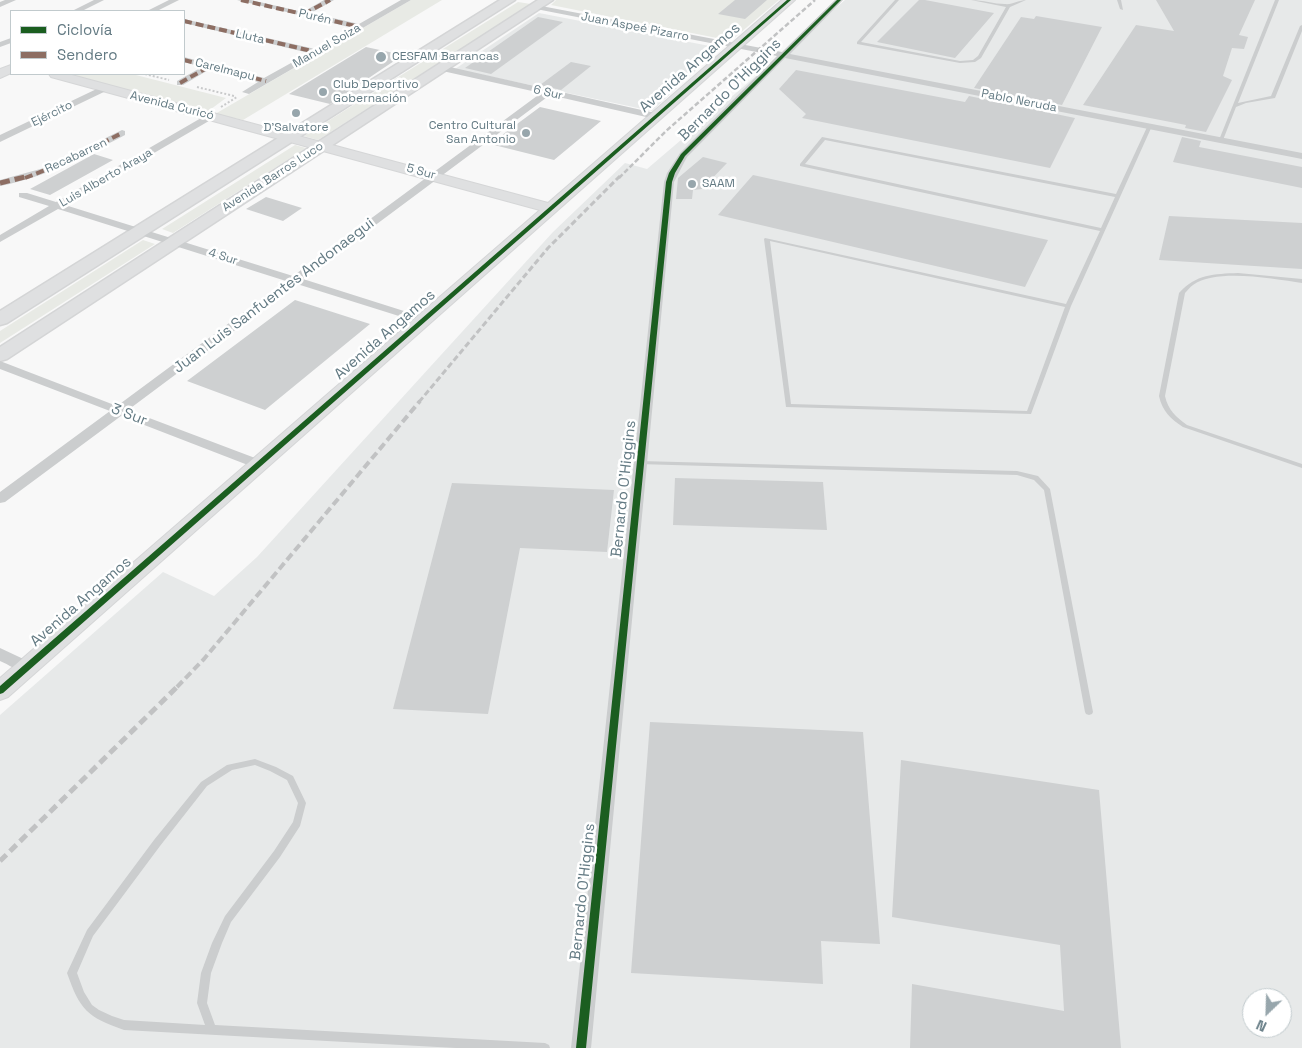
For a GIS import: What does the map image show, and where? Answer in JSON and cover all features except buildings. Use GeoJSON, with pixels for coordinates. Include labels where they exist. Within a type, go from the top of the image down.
{"type":"FeatureCollection","features":[{"type":"Feature","properties":{"kind":"main road","name":"Avenida Barros Luco"},"geometry":{"type":"LineString","coordinates":[[0,320],[505,0]]}},
{"type":"Feature","properties":{"kind":"main road","name":"Avenida Barros Luco"},"geometry":{"type":"LineString","coordinates":[[0,355],[441,68],[536,2]]}},
{"type":"Feature","properties":{"kind":"street"},"geometry":{"type":"LineString","coordinates":[[0,5],[12,0]]}},
{"type":"Feature","properties":{"kind":"street"},"geometry":{"type":"LineString","coordinates":[[78,10],[100,0]]}},
{"type":"Feature","properties":{"kind":"street"},"geometry":{"type":"LineString","coordinates":[[153,10],[175,0]]}},
{"type":"Feature","properties":{"kind":"street"},"geometry":{"type":"LineString","coordinates":[[304,14],[330,0]]}},
{"type":"Feature","properties":{"kind":"street","name":"Manuel Soiza"},"geometry":{"type":"LineString","coordinates":[[246,92],[407,0]]}},
{"type":"Feature","properties":{"kind":"street","name":"Avenida Angamos"},"geometry":{"type":"LineString","coordinates":[[0,691],[788,0]]}},
{"type":"Feature","properties":{"kind":"street","name":"Bernardo O'Higgins"},"geometry":{"type":"LineString","coordinates":[[581,1048],[669,182],[683,155],[839,0]]}},
{"type":"Feature","properties":{"kind":"street","name":"Purén"},"geometry":{"type":"LineString","coordinates":[[247,1],[360,27]]}},
{"type":"Feature","properties":{"kind":"street","name":"Juan Aspeé Pizarro"},"geometry":{"type":"LineString","coordinates":[[536,2],[735,46]]}},
{"type":"Feature","properties":{"kind":"street","name":"Lluta"},"geometry":{"type":"LineString","coordinates":[[185,21],[316,52]]}},
{"type":"Feature","properties":{"kind":"street","name":"Pablo Neruda"},"geometry":{"type":"LineString","coordinates":[[735,46],[1302,156]]}},
{"type":"Feature","properties":{"kind":"street","name":"Carelmapu"},"geometry":{"type":"LineString","coordinates":[[185,60],[266,81]]}},
{"type":"Feature","properties":{"kind":"street"},"geometry":{"type":"LineString","coordinates":[[180,83],[210,66]]}},
{"type":"Feature","properties":{"kind":"street","name":"6 Sur"},"geometry":{"type":"LineString","coordinates":[[441,68],[655,116]]}},
{"type":"Feature","properties":{"kind":"street","name":"Avenida Curicó"},"geometry":{"type":"LineString","coordinates":[[58,75],[290,137]]}},
{"type":"Feature","properties":{"kind":"street","name":"Ejército"},"geometry":{"type":"LineString","coordinates":[[0,139],[104,88]]}},
{"type":"Feature","properties":{"kind":"street","name":"Juan Luis Sanfuentes Andonaegui"},"geometry":{"type":"LineString","coordinates":[[0,499],[547,93]]}},
{"type":"Feature","properties":{"kind":"street","name":"Luis Alberto Araya"},"geometry":{"type":"LineString","coordinates":[[0,239],[212,116]]}},
{"type":"Feature","properties":{"kind":"street","name":"Recabarren"},"geometry":{"type":"LineString","coordinates":[[0,183],[52,169],[122,134]]}},
{"type":"Feature","properties":{"kind":"street","name":"5 Sur"},"geometry":{"type":"LineString","coordinates":[[290,137],[550,208]]}},
{"type":"Feature","properties":{"kind":"street","name":"4 Sur"},"geometry":{"type":"LineString","coordinates":[[23,195],[422,320]]}},
{"type":"Feature","properties":{"kind":"street","name":"3 Sur"},"geometry":{"type":"LineString","coordinates":[[0,365],[118,412],[258,464]]}},
{"type":"Feature","properties":{"kind":"street"},"geometry":{"type":"LineString","coordinates":[[0,654],[27,667]]}},
{"type":"Feature","properties":{"kind":"lane"},"geometry":{"type":"LineString","coordinates":[[897,0],[858,43],[960,62],[974,61],[980,57],[1008,6]]}},
{"type":"Feature","properties":{"kind":"lane"},"geometry":{"type":"LineString","coordinates":[[973,0],[1008,6],[1024,0]]}},
{"type":"Feature","properties":{"kind":"lane"},"geometry":{"type":"LineString","coordinates":[[1119,0],[1122,9]]}},
{"type":"Feature","properties":{"kind":"lane"},"geometry":{"type":"LineString","coordinates":[[1221,140],[1277,0]]}},
{"type":"Feature","properties":{"kind":"lane"},"geometry":{"type":"LineString","coordinates":[[1235,106],[1243,102],[1266,100],[1273,97],[1302,26]]}},
{"type":"Feature","properties":{"kind":"lane"},"geometry":{"type":"LineString","coordinates":[[1068,306],[767,239],[788,406],[1029,413],[1068,306],[1150,126]]}},
{"type":"Feature","properties":{"kind":"lane"},"geometry":{"type":"LineString","coordinates":[[1103,230],[802,165],[824,138],[1118,196]]}},
{"type":"Feature","properties":{"kind":"lane"},"geometry":{"type":"LineString","coordinates":[[1302,281],[1225,275],[1204,278],[1190,284],[1182,293],[1162,396],[1165,408],[1170,415],[1185,426],[1302,466]]}},
{"type":"Feature","properties":{"kind":"lane"},"geometry":{"type":"LineString","coordinates":[[640,463],[1017,473],[1036,478],[1047,489],[1090,712]]}},
{"type":"Feature","properties":{"kind":"lane"},"geometry":{"type":"LineString","coordinates":[[212,1029],[202,1003],[206,973],[217,943],[228,919],[277,854],[297,822],[302,803],[290,778],[256,762],[230,767],[204,784],[90,933],[72,973],[80,999],[100,1017],[124,1025],[545,1048]]}},
{"type":"Feature","properties":{"kind":"shaded area"},"geometry":{"type":"Polygon","coordinates":[[[411,0],[442,0],[243,120],[215,114],[411,0]]]}},
{"type":"Feature","properties":{"kind":"shaded area"},"geometry":{"type":"Polygon","coordinates":[[[556,0],[779,0],[733,39],[727,40],[551,5],[556,0]]]}},
{"type":"Feature","properties":{"kind":"shaded area"},"geometry":{"type":"Polygon","coordinates":[[[845,0],[1302,0],[1302,1048],[0,1048],[0,715],[163,572],[214,596],[257,557],[553,232],[625,163],[647,169],[845,0]]]}},
{"type":"Feature","properties":{"kind":"shaded area"},"geometry":{"type":"Polygon","coordinates":[[[518,2],[531,4],[318,140],[304,136],[518,2]]]}},
{"type":"Feature","properties":{"kind":"shaded area"},"geometry":{"type":"Polygon","coordinates":[[[539,13],[720,48],[652,111],[455,69],[539,13]]]}},
{"type":"Feature","properties":{"kind":"shaded area"},"geometry":{"type":"Polygon","coordinates":[[[72,75],[136,75],[226,98],[207,112],[72,75]]]}},
{"type":"Feature","properties":{"kind":"shaded area"},"geometry":{"type":"Polygon","coordinates":[[[295,145],[306,148],[173,233],[162,229],[295,145]]]}},
{"type":"Feature","properties":{"kind":"shaded area"},"geometry":{"type":"Polygon","coordinates":[[[143,240],[155,244],[0,343],[0,331],[143,240]]]}},
{"type":"Feature","properties":{"kind":"railway"},"geometry":{"type":"LineString","coordinates":[[619,178],[666,131],[815,0]]}},
{"type":"Feature","properties":{"kind":"railway"},"geometry":{"type":"LineString","coordinates":[[419,402],[548,248],[620,176]]}},
{"type":"Feature","properties":{"kind":"railway"},"geometry":{"type":"LineString","coordinates":[[177,687],[204,659],[420,401]]}},
{"type":"Feature","properties":{"kind":"railway"},"geometry":{"type":"LineString","coordinates":[[0,861],[177,687]]}},
{"type":"Feature","properties":{"kind":"marked path"},"geometry":{"type":"LineString","coordinates":[[241,0],[360,27]]}},
{"type":"Feature","properties":{"kind":"marked path"},"geometry":{"type":"LineString","coordinates":[[304,14],[330,0]]}},
{"type":"Feature","properties":{"kind":"marked path"},"geometry":{"type":"LineString","coordinates":[[185,21],[316,52]]}},
{"type":"Feature","properties":{"kind":"marked path"},"geometry":{"type":"LineString","coordinates":[[185,60],[266,81]]}},
{"type":"Feature","properties":{"kind":"marked path"},"geometry":{"type":"LineString","coordinates":[[180,83],[210,66]]}},
{"type":"Feature","properties":{"kind":"marked path"},"geometry":{"type":"LineString","coordinates":[[0,183],[48,170],[122,133]]}},
{"type":"Feature","properties":{"kind":"cycle path"},"geometry":{"type":"LineString","coordinates":[[0,691],[789,0]]}},
{"type":"Feature","properties":{"kind":"cycle path"},"geometry":{"type":"LineString","coordinates":[[581,1048],[669,182],[683,155],[839,0]]}},
{"type":"Feature","properties":{"kind":"place","name":"CESFAM Barrancas"},"geometry":{"type":"Point","coordinates":[381,57]}},
{"type":"Feature","properties":{"kind":"place","name":"Club Deportivo Gobernación"},"geometry":{"type":"Point","coordinates":[323,92]}},
{"type":"Feature","properties":{"kind":"place","name":"D'Salvatore"},"geometry":{"type":"Point","coordinates":[296,113]}},
{"type":"Feature","properties":{"kind":"place","name":"Centro Cultural San Antonio"},"geometry":{"type":"Point","coordinates":[526,133]}},
{"type":"Feature","properties":{"kind":"place","name":"SAAM"},"geometry":{"type":"Point","coordinates":[692,184]}}]}
